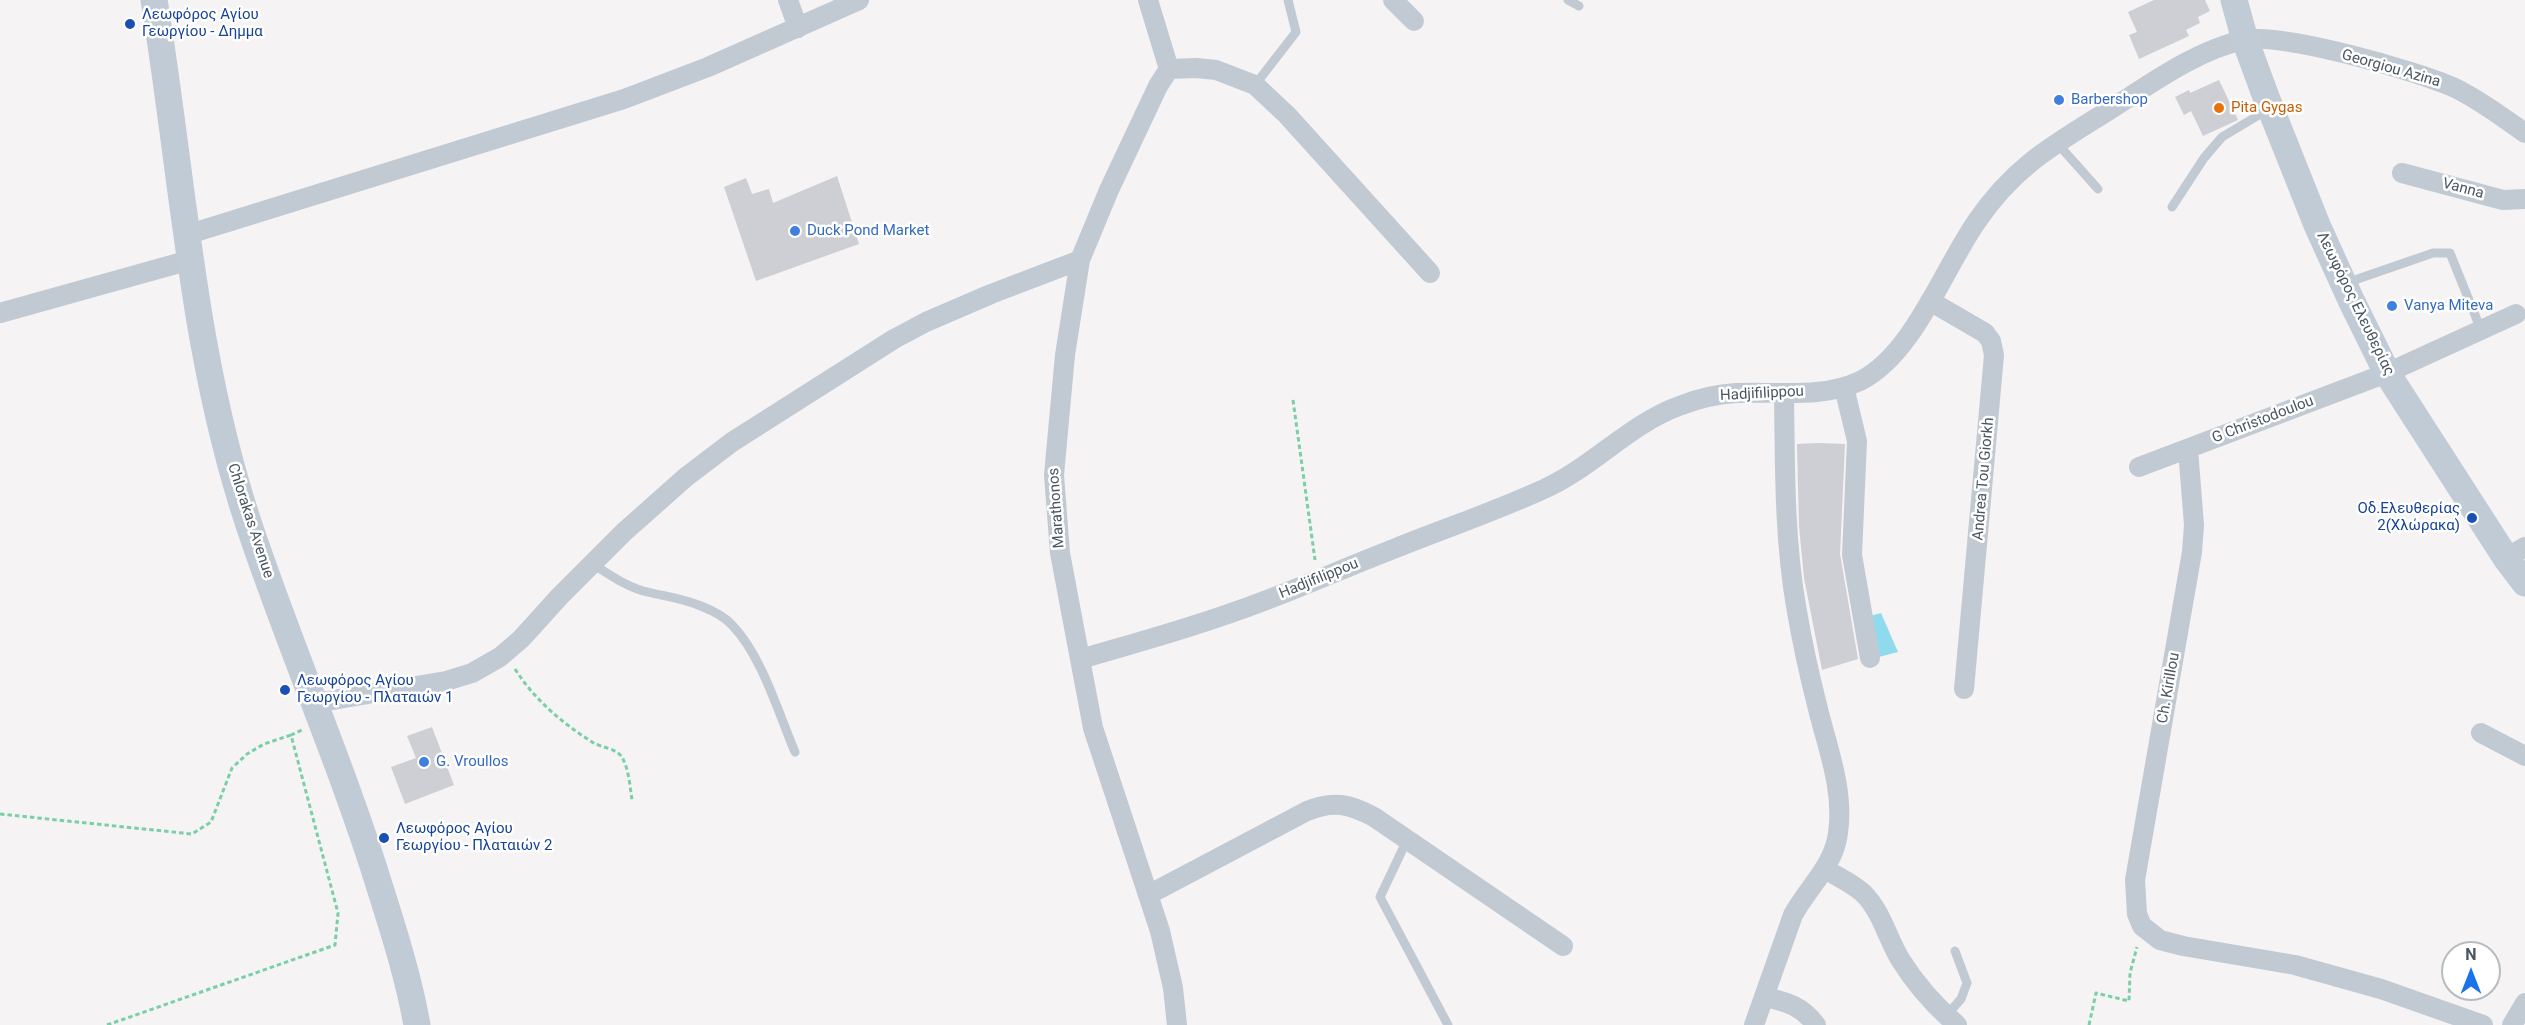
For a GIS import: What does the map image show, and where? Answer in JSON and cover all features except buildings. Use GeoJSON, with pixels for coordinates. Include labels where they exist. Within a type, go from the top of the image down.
{"type":"FeatureCollection","features":[{"type":"Feature","properties":{"kind":"main road","name":"Chlorakas Avenue"},"geometry":{"type":"LineString","coordinates":[[154,0],[188,248],[216,407],[249,525],[360,824],[392,924],[417,1025]]}},
{"type":"Feature","properties":{"kind":"main road","name":"Λεωφόρος Ελευθερίας"},"geometry":{"type":"LineString","coordinates":[[2234,0],[2245,40],[2317,225],[2387,372],[2516,553],[2525,583]]}},
{"type":"Feature","properties":{"kind":"street"},"geometry":{"type":"LineString","coordinates":[[788,0],[798,28]]}},
{"type":"Feature","properties":{"kind":"street"},"geometry":{"type":"LineString","coordinates":[[0,313],[624,99],[708,67],[859,0]]}},
{"type":"Feature","properties":{"kind":"street"},"geometry":{"type":"LineString","coordinates":[[1148,0],[1169,69],[1216,70],[1255,85],[1287,115],[1430,273]]}},
{"type":"Feature","properties":{"kind":"street"},"geometry":{"type":"LineString","coordinates":[[1393,0],[1414,21]]}},
{"type":"Feature","properties":{"kind":"street","name":"Georgiou Azina"},"geometry":{"type":"LineString","coordinates":[[2245,40],[2263,39],[2301,45],[2431,78],[2472,97],[2525,133]]}},
{"type":"Feature","properties":{"kind":"street","name":"Hadjifilippou"},"geometry":{"type":"LineString","coordinates":[[1081,659],[1197,625],[1318,580],[1550,487],[1576,472],[1631,431],[1663,412],[1685,404],[1731,393],[1827,391],[1844,387],[1875,372],[1892,357],[1930,301],[1975,222],[1999,191],[2027,163],[2164,77],[2217,49],[2245,40]]}},
{"type":"Feature","properties":{"kind":"street","name":"Marathonos"},"geometry":{"type":"LineString","coordinates":[[1169,69],[1158,86],[1109,190],[1080,260],[1065,355],[1054,475],[1060,553],[1096,738],[1167,955],[1177,1025]]}},
{"type":"Feature","properties":{"kind":"street","name":"Vanna"},"geometry":{"type":"LineString","coordinates":[[2402,173],[2503,200],[2525,199]]}},
{"type":"Feature","properties":{"kind":"street"},"geometry":{"type":"LineString","coordinates":[[319,712],[472,673],[506,652],[591,563],[686,477],[778,410],[926,322],[1080,260]]}},
{"type":"Feature","properties":{"kind":"street","name":"Andrea Tou Giorkh"},"geometry":{"type":"LineString","coordinates":[[1930,301],[1985,333],[1991,341],[1994,356],[1964,689]]}},
{"type":"Feature","properties":{"kind":"street","name":"G Christodoulou"},"geometry":{"type":"LineString","coordinates":[[2139,467],[2387,372],[2517,314]]}},
{"type":"Feature","properties":{"kind":"street"},"geometry":{"type":"LineString","coordinates":[[1844,387],[1857,441],[1852,555],[1870,658]]}},
{"type":"Feature","properties":{"kind":"street"},"geometry":{"type":"LineString","coordinates":[[1754,1025],[1793,915],[1802,898],[1826,869],[1838,835],[1839,796],[1796,605],[1786,505],[1784,393]]}},
{"type":"Feature","properties":{"kind":"street","name":"Ch. Kirillou"},"geometry":{"type":"LineString","coordinates":[[2142,926],[2137,914],[2135,880],[2192,552],[2192,484],[2188,449]]}},
{"type":"Feature","properties":{"kind":"street"},"geometry":{"type":"LineString","coordinates":[[2481,733],[2525,756]]}},
{"type":"Feature","properties":{"kind":"street"},"geometry":{"type":"LineString","coordinates":[[1148,895],[1321,805],[1339,804],[1354,806],[1563,945]]}},
{"type":"Feature","properties":{"kind":"street"},"geometry":{"type":"LineString","coordinates":[[1826,869],[1864,895],[1875,909],[1899,958],[1913,978],[1935,1006],[1952,1020]]}},
{"type":"Feature","properties":{"kind":"street"},"geometry":{"type":"LineString","coordinates":[[2142,926],[2160,940],[2317,970],[2381,989],[2483,1025]]}},
{"type":"Feature","properties":{"kind":"street"},"geometry":{"type":"LineString","coordinates":[[1765,997],[1793,1004],[1806,1013],[1816,1025]]}},
{"type":"Feature","properties":{"kind":"street"},"geometry":{"type":"LineString","coordinates":[[2512,1025],[2525,1003]]}},
{"type":"Feature","properties":{"kind":"lane"},"geometry":{"type":"LineString","coordinates":[[1255,85],[1296,32],[1288,0]]}},
{"type":"Feature","properties":{"kind":"lane"},"geometry":{"type":"LineString","coordinates":[[1568,0],[1579,6]]}},
{"type":"Feature","properties":{"kind":"lane"},"geometry":{"type":"LineString","coordinates":[[2172,207],[2204,158],[2223,137],[2271,108]]}},
{"type":"Feature","properties":{"kind":"lane"},"geometry":{"type":"LineString","coordinates":[[2057,143],[2098,189]]}},
{"type":"Feature","properties":{"kind":"lane"},"geometry":{"type":"LineString","coordinates":[[2344,284],[2433,253],[2450,253],[2481,330]]}},
{"type":"Feature","properties":{"kind":"lane"},"geometry":{"type":"LineString","coordinates":[[591,563],[620,582],[643,591],[702,606],[731,623],[745,641],[759,667],[795,752]]}},
{"type":"Feature","properties":{"kind":"lane"},"geometry":{"type":"LineString","coordinates":[[1407,840],[1380,897],[1448,1025]]}},
{"type":"Feature","properties":{"kind":"lane"},"geometry":{"type":"LineString","coordinates":[[1952,1020],[1967,983],[1955,951]]}},
{"type":"Feature","properties":{"kind":"path"},"geometry":{"type":"LineString","coordinates":[[1293,400],[1318,580]]}},
{"type":"Feature","properties":{"kind":"path"},"geometry":{"type":"LineString","coordinates":[[506,652],[531,693],[593,743],[615,751],[623,758],[632,800]]}},
{"type":"Feature","properties":{"kind":"path"},"geometry":{"type":"LineString","coordinates":[[0,814],[192,834],[211,822],[232,768],[247,754],[264,744],[291,735],[319,712]]}},
{"type":"Feature","properties":{"kind":"path"},"geometry":{"type":"LineString","coordinates":[[107,1025],[335,945],[338,913],[291,735]]}},
{"type":"Feature","properties":{"kind":"path"},"geometry":{"type":"LineString","coordinates":[[2090,1025],[2096,993],[2129,1001],[2130,974],[2142,926]]}},
{"type":"Feature","properties":{"kind":"water"},"geometry":{"type":"Polygon","coordinates":[[[1881,613],[1898,652],[1875,658],[1870,616],[1881,613]]]}},
{"type":"Feature","properties":{"kind":"place","name":"Λεωφόρος Αγίου Γεωργίου - Δημμα"},"geometry":{"type":"Point","coordinates":[130,24]}},
{"type":"Feature","properties":{"kind":"place","name":"Barbershop"},"geometry":{"type":"Point","coordinates":[2059,100]}},
{"type":"Feature","properties":{"kind":"place","name":"Pita Gygas"},"geometry":{"type":"Point","coordinates":[2219,108]}},
{"type":"Feature","properties":{"kind":"place","name":"Duck Pond Market"},"geometry":{"type":"Point","coordinates":[795,231]}},
{"type":"Feature","properties":{"kind":"place","name":"Vanya Miteva"},"geometry":{"type":"Point","coordinates":[2392,306]}},
{"type":"Feature","properties":{"kind":"place","name":"Οδ.Ελευθερίας 2(Χλώρακα)"},"geometry":{"type":"Point","coordinates":[2472,518]}},
{"type":"Feature","properties":{"kind":"place","name":"Λεωφόρος Αγίου Γεωργίου - Πλαταιών 1"},"geometry":{"type":"Point","coordinates":[285,690]}},
{"type":"Feature","properties":{"kind":"place","name":"G. Vroullos"},"geometry":{"type":"Point","coordinates":[424,762]}},
{"type":"Feature","properties":{"kind":"place","name":"Λεωφόρος Αγίου Γεωργίου - Πλαταιών 2"},"geometry":{"type":"Point","coordinates":[384,838]}}]}
